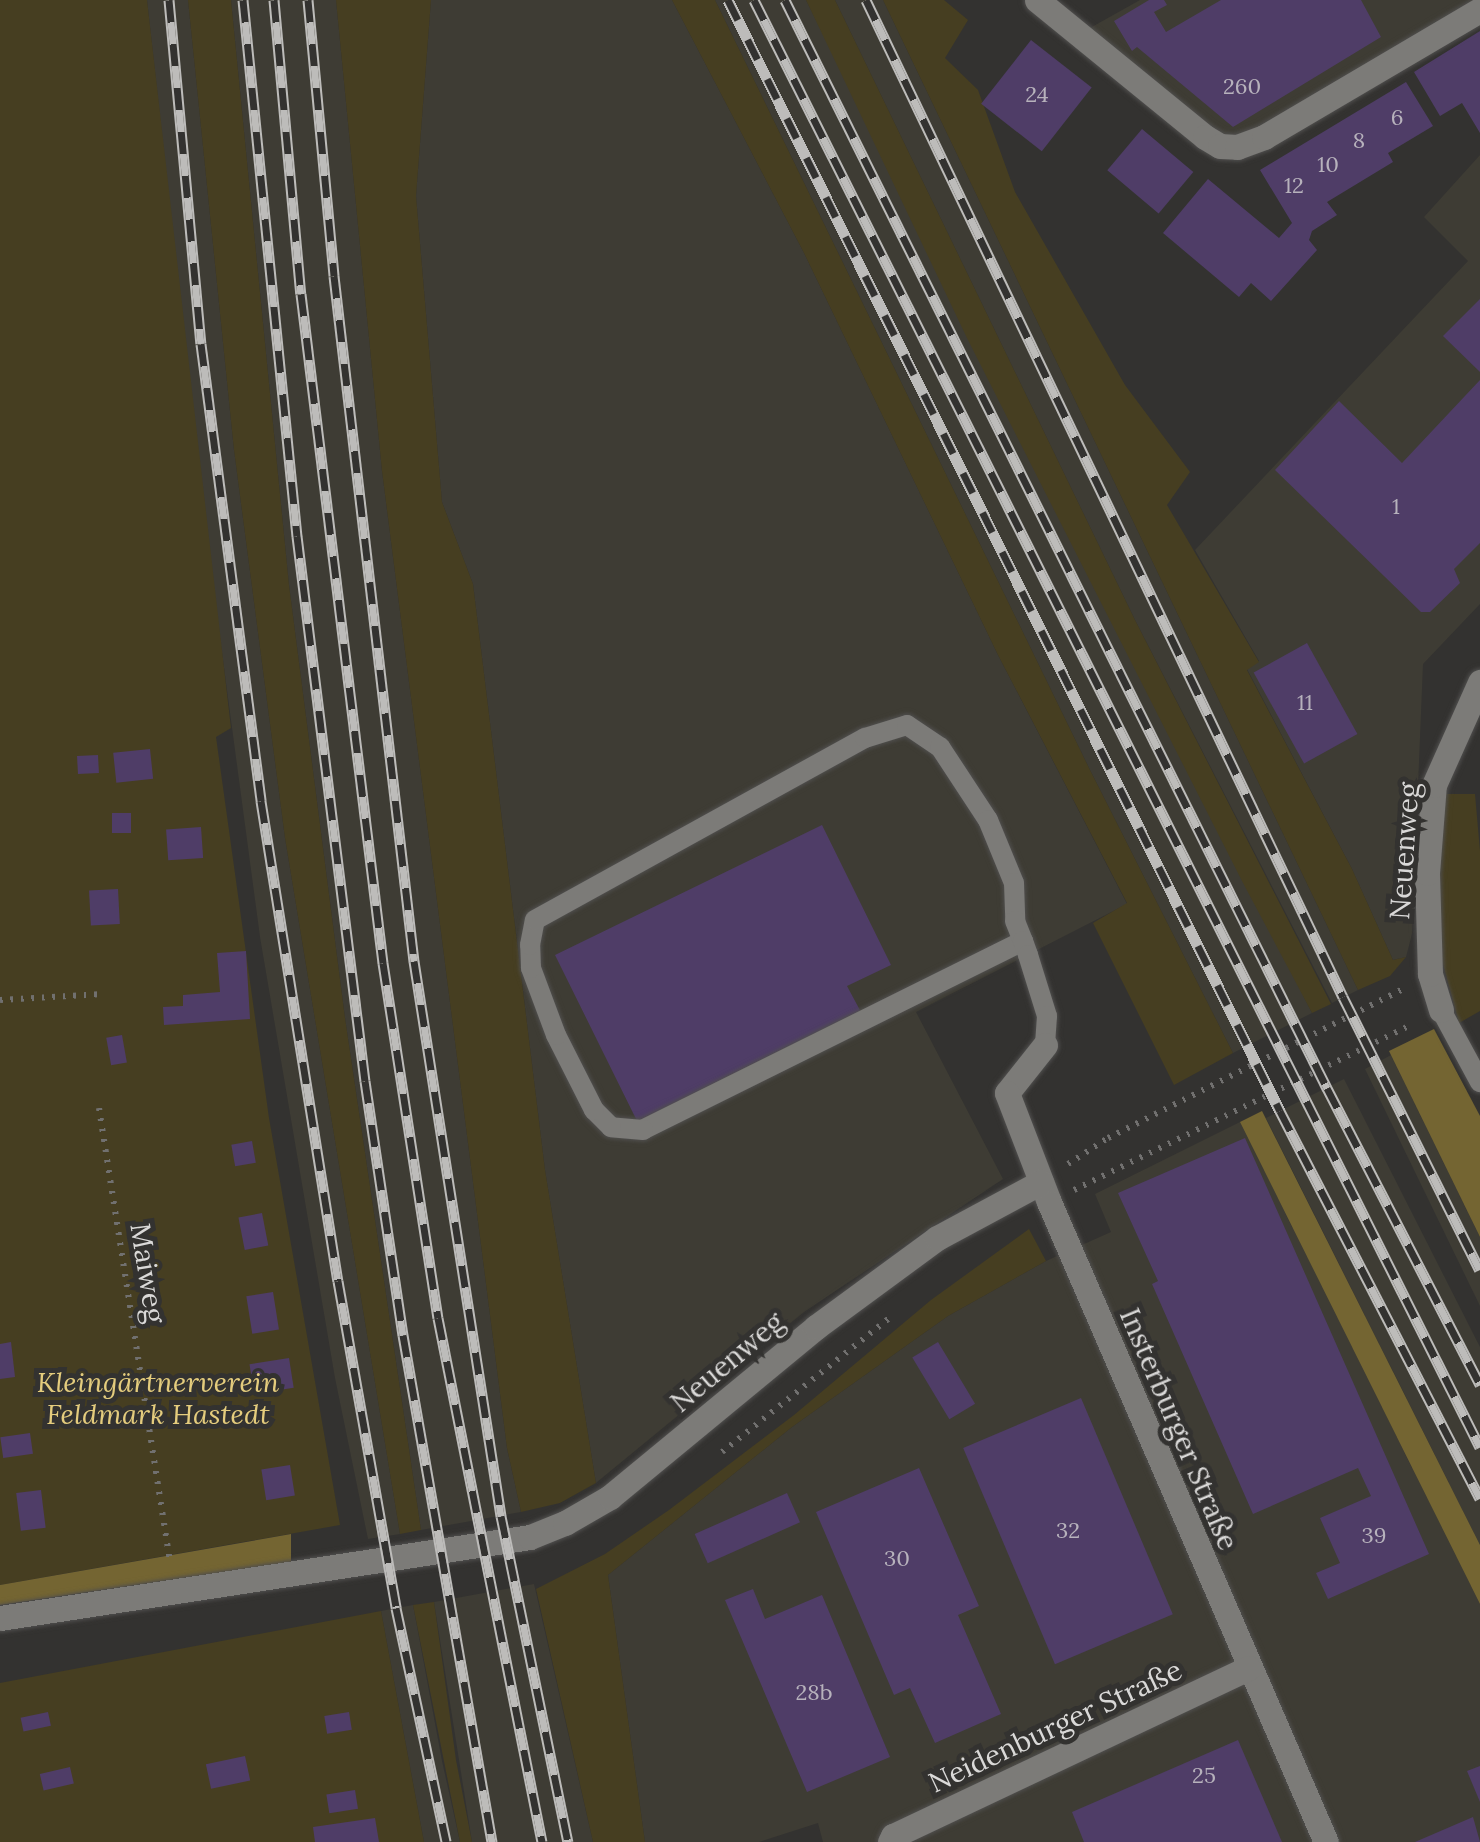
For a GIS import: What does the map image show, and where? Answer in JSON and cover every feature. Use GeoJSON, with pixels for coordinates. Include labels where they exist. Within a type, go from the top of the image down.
{"type":"FeatureCollection","features":[{"type":"Feature","properties":{"kind":"street"},"geometry":{"type":"LineString","coordinates":[[1037,0],[1205,137],[1220,146],[1237,147],[1264,137],[1480,10]]}},
{"type":"Feature","properties":{"kind":"street","name":"Neuenweg"},"geometry":{"type":"LineString","coordinates":[[1441,1010],[1430,974],[1428,873],[1434,786],[1480,682]]}},
{"type":"Feature","properties":{"kind":"street","name":"Insterburger Straße"},"geometry":{"type":"LineString","coordinates":[[1045,1045],[1007,1093],[1045,1192],[1326,1842]]}},
{"type":"Feature","properties":{"kind":"street","name":"Neuenweg"},"geometry":{"type":"LineString","coordinates":[[0,1618],[512,1540],[565,1523],[610,1497],[816,1327],[937,1238],[1045,1192]]}},
{"type":"Feature","properties":{"kind":"street","name":"Neidenburger Straße"},"geometry":{"type":"LineString","coordinates":[[890,1842],[893,1836],[1248,1668]]}},
{"type":"Feature","properties":{"kind":"lane"},"geometry":{"type":"LineString","coordinates":[[1023,942],[643,1130],[611,1127],[594,1110],[530,968],[535,920],[865,738],[907,725],[940,746],[988,820],[1014,882],[1015,921],[1023,942],[1047,1016],[1045,1045]]}},
{"type":"Feature","properties":{"kind":"lane","name":"Neuenweg"},"geometry":{"type":"LineString","coordinates":[[1441,1010],[1480,1082]]}},
{"type":"Feature","properties":{"kind":"path"},"geometry":{"type":"LineString","coordinates":[[1045,1192],[1108,1138],[1430,974]]}},
{"type":"Feature","properties":{"kind":"path"},"geometry":{"type":"LineString","coordinates":[[0,1000],[104,994]]}},
{"type":"Feature","properties":{"kind":"path"},"geometry":{"type":"LineString","coordinates":[[1045,1192],[1441,1010]]}},
{"type":"Feature","properties":{"kind":"path","name":"Maiweg"},"geometry":{"type":"LineString","coordinates":[[99,1108],[176,1592]]}},
{"type":"Feature","properties":{"kind":"path"},"geometry":{"type":"LineString","coordinates":[[714,1458],[891,1316]]}},
{"type":"Feature","properties":{"kind":"shaded area"},"geometry":{"type":"Polygon","coordinates":[[[147,0],[188,0],[234,450],[285,838],[400,1534],[368,1539],[335,1378],[260,937],[208,548],[147,0]]]}},
{"type":"Feature","properties":{"kind":"shaded area"},"geometry":{"type":"Polygon","coordinates":[[[231,0],[336,0],[382,471],[507,1448],[521,1512],[421,1530],[345,1018],[289,585],[231,0]]]}},
{"type":"Feature","properties":{"kind":"shaded area"},"geometry":{"type":"Polygon","coordinates":[[[431,0],[672,0],[804,253],[998,655],[1127,904],[916,1012],[1003,1179],[804,1312],[596,1483],[545,1170],[473,584],[442,502],[416,196],[431,0]]]}},
{"type":"Feature","properties":{"kind":"shaded area"},"geometry":{"type":"Polygon","coordinates":[[[715,0],[806,0],[1312,1013],[1233,1053],[1089,768],[715,0]]]}},
{"type":"Feature","properties":{"kind":"shaded area"},"geometry":{"type":"Polygon","coordinates":[[[835,0],[883,0],[1358,990],[1332,1003],[1135,620],[835,0]]]}},
{"type":"Feature","properties":{"kind":"shaded area"},"geometry":{"type":"Polygon","coordinates":[[[1140,0],[1474,0],[1244,138],[1225,138],[1090,28],[1140,0]]]}},
{"type":"Feature","properties":{"kind":"shaded area"},"geometry":{"type":"Polygon","coordinates":[[[1480,155],[1480,604],[1423,664],[1412,934],[1406,957],[1393,960],[1352,869],[1247,669],[1259,661],[1195,550],[1468,261],[1424,217],[1480,155]]]}},
{"type":"Feature","properties":{"kind":"shaded area"},"geometry":{"type":"Polygon","coordinates":[[[1434,1029],[1480,1116],[1480,1237],[1389,1051],[1434,1029]]]}},
{"type":"Feature","properties":{"kind":"shaded area"},"geometry":{"type":"Polygon","coordinates":[[[1391,1055],[1480,1237],[1480,1306],[1365,1069],[1391,1055]]]}},
{"type":"Feature","properties":{"kind":"shaded area"},"geometry":{"type":"Polygon","coordinates":[[[1344,1079],[1480,1347],[1480,1545],[1266,1118],[1344,1079]]]}},
{"type":"Feature","properties":{"kind":"shaded area"},"geometry":{"type":"Polygon","coordinates":[[[1262,1111],[1480,1545],[1480,1604],[1240,1122],[1262,1111]]]}},
{"type":"Feature","properties":{"kind":"shaded area"},"geometry":{"type":"Polygon","coordinates":[[[1240,1122],[1480,1604],[1480,1842],[823,1842],[818,1823],[759,1842],[645,1842],[608,1575],[792,1427],[948,1316],[1046,1261],[1111,1232],[1095,1194],[1240,1122]]]}},
{"type":"Feature","properties":{"kind":"shaded area"},"geometry":{"type":"Polygon","coordinates":[[[291,1534],[291,1562],[0,1605],[0,1585],[291,1534]]]}},
{"type":"Feature","properties":{"kind":"shaded area"},"geometry":{"type":"Polygon","coordinates":[[[534,1584],[593,1842],[472,1842],[434,1602],[534,1584]]]}},
{"type":"Feature","properties":{"kind":"shaded area"},"geometry":{"type":"Polygon","coordinates":[[[413,1605],[460,1842],[424,1842],[381,1611],[413,1605]]]}},
{"type":"Feature","properties":{"kind":"green space","name":"Kleingärtnerverein Feldmark Hastedt"},"geometry":{"type":"Polygon","coordinates":[[[0,0],[147,0],[231,728],[216,737],[269,1118],[340,1525],[0,1585],[0,0]]]}},
{"type":"Feature","properties":{"kind":"green space"},"geometry":{"type":"Polygon","coordinates":[[[188,0],[231,0],[289,585],[345,1018],[421,1530],[400,1534],[285,838],[234,450],[188,0]]]}},
{"type":"Feature","properties":{"kind":"green space"},"geometry":{"type":"Polygon","coordinates":[[[336,0],[431,0],[416,196],[442,502],[473,584],[545,1170],[596,1483],[560,1503],[521,1512],[507,1448],[382,471],[336,0]]]}},
{"type":"Feature","properties":{"kind":"green space"},"geometry":{"type":"Polygon","coordinates":[[[672,0],[715,0],[1089,768],[1233,1053],[1174,1085],[1093,923],[1127,903],[998,655],[804,253],[672,0]]]}},
{"type":"Feature","properties":{"kind":"green space"},"geometry":{"type":"Polygon","coordinates":[[[806,0],[835,0],[1135,620],[1331,1004],[1312,1013],[1242,881],[967,338],[806,0]]]}},
{"type":"Feature","properties":{"kind":"green space"},"geometry":{"type":"Polygon","coordinates":[[[883,0],[944,0],[968,20],[945,58],[978,90],[1015,192],[1125,385],[1190,472],[1167,505],[1259,662],[1247,670],[1352,869],[1393,960],[1406,957],[1390,976],[1358,990],[883,0]]]}},
{"type":"Feature","properties":{"kind":"green space"},"geometry":{"type":"Polygon","coordinates":[[[1443,794],[1475,794],[1480,851],[1480,1011],[1459,1023],[1437,942],[1443,794]]]}},
{"type":"Feature","properties":{"kind":"green space"},"geometry":{"type":"Polygon","coordinates":[[[1029,1229],[1046,1261],[948,1316],[792,1427],[608,1575],[645,1842],[593,1842],[536,1589],[605,1554],[669,1510],[794,1415],[931,1300],[1029,1229]]]}},
{"type":"Feature","properties":{"kind":"green space"},"geometry":{"type":"Polygon","coordinates":[[[434,1602],[472,1842],[460,1842],[413,1605],[434,1602]]]}},
{"type":"Feature","properties":{"kind":"green space"},"geometry":{"type":"Polygon","coordinates":[[[381,1611],[424,1842],[0,1842],[0,1683],[381,1611]]]}},
{"type":"Feature","properties":{"kind":"building"},"geometry":{"type":"Polygon","coordinates":[[[1149,0],[1164,0],[1167,5],[1154,12],[1166,32],[1221,0],[1361,0],[1381,37],[1233,127],[1137,47],[1132,51],[1114,21],[1149,0]]]}},
{"type":"Feature","properties":{"kind":"building"},"geometry":{"type":"Polygon","coordinates":[[[1480,31],[1480,133],[1462,103],[1440,116],[1414,72],[1480,31]]]}},
{"type":"Feature","properties":{"kind":"building"},"geometry":{"type":"Polygon","coordinates":[[[1031,40],[1092,87],[1042,151],[981,104],[1031,40]]]}},
{"type":"Feature","properties":{"kind":"building"},"geometry":{"type":"Polygon","coordinates":[[[1406,82],[1433,126],[1388,153],[1393,162],[1327,202],[1337,215],[1312,231],[1309,240],[1317,250],[1271,301],[1251,283],[1239,297],[1163,233],[1208,179],[1279,238],[1292,223],[1260,170],[1406,82]]]}},
{"type":"Feature","properties":{"kind":"building"},"geometry":{"type":"Polygon","coordinates":[[[1142,129],[1193,172],[1159,213],[1107,170],[1142,129]]]}},
{"type":"Feature","properties":{"kind":"building"},"geometry":{"type":"Polygon","coordinates":[[[1480,299],[1480,372],[1443,336],[1480,299]]]}},
{"type":"Feature","properties":{"kind":"building"},"geometry":{"type":"Polygon","coordinates":[[[1480,380],[1480,543],[1454,569],[1460,583],[1430,612],[1421,612],[1275,470],[1339,401],[1402,463],[1480,380]]]}},
{"type":"Feature","properties":{"kind":"building"},"geometry":{"type":"Polygon","coordinates":[[[1307,643],[1357,734],[1304,764],[1254,673],[1307,643]]]}},
{"type":"Feature","properties":{"kind":"building"},"geometry":{"type":"Polygon","coordinates":[[[150,749],[153,779],[116,783],[113,753],[150,749]]]}},
{"type":"Feature","properties":{"kind":"building"},"geometry":{"type":"Polygon","coordinates":[[[98,755],[99,773],[78,774],[77,756],[98,755]]]}},
{"type":"Feature","properties":{"kind":"building"},"geometry":{"type":"Polygon","coordinates":[[[112,813],[131,813],[131,833],[112,833],[112,813]]]}},
{"type":"Feature","properties":{"kind":"building"},"geometry":{"type":"Polygon","coordinates":[[[822,825],[891,965],[847,986],[862,1014],[638,1123],[555,955],[822,825]]]}},
{"type":"Feature","properties":{"kind":"building"},"geometry":{"type":"Polygon","coordinates":[[[201,827],[203,858],[168,860],[166,829],[201,827]]]}},
{"type":"Feature","properties":{"kind":"building"},"geometry":{"type":"Polygon","coordinates":[[[118,889],[120,924],[91,925],[89,891],[118,889]]]}},
{"type":"Feature","properties":{"kind":"building"},"geometry":{"type":"Polygon","coordinates":[[[246,951],[250,1019],[164,1025],[163,1007],[183,1006],[183,995],[220,992],[217,953],[246,951]]]}},
{"type":"Feature","properties":{"kind":"building"},"geometry":{"type":"Polygon","coordinates":[[[122,1035],[127,1063],[111,1065],[106,1038],[122,1035]]]}},
{"type":"Feature","properties":{"kind":"building"},"geometry":{"type":"Polygon","coordinates":[[[1245,1138],[1429,1554],[1328,1599],[1316,1573],[1340,1563],[1320,1518],[1371,1496],[1358,1468],[1253,1514],[1152,1284],[1158,1281],[1118,1193],[1245,1138]]]}},
{"type":"Feature","properties":{"kind":"building"},"geometry":{"type":"Polygon","coordinates":[[[252,1141],[256,1163],[235,1166],[231,1145],[252,1141]]]}},
{"type":"Feature","properties":{"kind":"building"},"geometry":{"type":"Polygon","coordinates":[[[262,1213],[268,1245],[245,1250],[238,1218],[262,1213]]]}},
{"type":"Feature","properties":{"kind":"building"},"geometry":{"type":"Polygon","coordinates":[[[273,1292],[279,1330],[252,1334],[246,1296],[273,1292]]]}},
{"type":"Feature","properties":{"kind":"building"},"geometry":{"type":"Polygon","coordinates":[[[11,1342],[15,1377],[0,1379],[0,1344],[11,1342]]]}},
{"type":"Feature","properties":{"kind":"building"},"geometry":{"type":"Polygon","coordinates":[[[938,1342],[975,1404],[949,1419],[912,1357],[938,1342]]]}},
{"type":"Feature","properties":{"kind":"building"},"geometry":{"type":"Polygon","coordinates":[[[289,1358],[294,1388],[254,1394],[249,1364],[289,1358]]]}},
{"type":"Feature","properties":{"kind":"building"},"geometry":{"type":"Polygon","coordinates":[[[1081,1398],[1173,1614],[1055,1664],[963,1448],[1081,1398]]]}},
{"type":"Feature","properties":{"kind":"building"},"geometry":{"type":"Polygon","coordinates":[[[30,1433],[33,1454],[3,1458],[0,1437],[30,1433]]]}},
{"type":"Feature","properties":{"kind":"building"},"geometry":{"type":"Polygon","coordinates":[[[290,1465],[295,1496],[266,1500],[261,1470],[290,1465]]]}},
{"type":"Feature","properties":{"kind":"building"},"geometry":{"type":"Polygon","coordinates":[[[919,1468],[979,1606],[958,1615],[1001,1714],[935,1743],[910,1688],[894,1695],[816,1512],[919,1468]]]}},
{"type":"Feature","properties":{"kind":"building"},"geometry":{"type":"Polygon","coordinates":[[[41,1490],[46,1528],[21,1531],[16,1493],[41,1490]]]}},
{"type":"Feature","properties":{"kind":"building"},"geometry":{"type":"Polygon","coordinates":[[[787,1493],[800,1522],[708,1563],[695,1534],[787,1493]]]}},
{"type":"Feature","properties":{"kind":"building"},"geometry":{"type":"Polygon","coordinates":[[[753,1589],[765,1619],[822,1595],[890,1757],[807,1792],[725,1600],[753,1589]]]}},
{"type":"Feature","properties":{"kind":"building"},"geometry":{"type":"Polygon","coordinates":[[[48,1712],[51,1726],[24,1732],[21,1718],[48,1712]]]}},
{"type":"Feature","properties":{"kind":"building"},"geometry":{"type":"Polygon","coordinates":[[[349,1712],[352,1730],[327,1734],[324,1716],[349,1712]]]}},
{"type":"Feature","properties":{"kind":"building"},"geometry":{"type":"Polygon","coordinates":[[[1238,1740],[1282,1842],[1084,1842],[1072,1812],[1238,1740]]]}},
{"type":"Feature","properties":{"kind":"building"},"geometry":{"type":"Polygon","coordinates":[[[245,1756],[250,1780],[211,1789],[206,1764],[245,1756]]]}},
{"type":"Feature","properties":{"kind":"building"},"geometry":{"type":"Polygon","coordinates":[[[1480,1766],[1480,1802],[1467,1771],[1480,1766]]]}},
{"type":"Feature","properties":{"kind":"building"},"geometry":{"type":"Polygon","coordinates":[[[70,1767],[74,1784],[44,1791],[40,1774],[70,1767]]]}},
{"type":"Feature","properties":{"kind":"building"},"geometry":{"type":"Polygon","coordinates":[[[355,1790],[358,1809],[329,1813],[326,1795],[355,1790]]]}},
{"type":"Feature","properties":{"kind":"building"},"geometry":{"type":"Polygon","coordinates":[[[1473,1817],[1480,1842],[1415,1842],[1473,1817]]]}},
{"type":"Feature","properties":{"kind":"building"},"geometry":{"type":"Polygon","coordinates":[[[375,1818],[379,1842],[315,1842],[313,1827],[375,1818]]]}},
{"type":"Feature","properties":{"kind":"railway"},"geometry":{"type":"LineString","coordinates":[[169,0],[201,344],[261,801],[338,1281],[396,1608],[446,1842]]}},
{"type":"Feature","properties":{"kind":"railway"},"geometry":{"type":"LineString","coordinates":[[243,0],[297,536],[365,1081],[403,1335],[492,1842]]}},
{"type":"Feature","properties":{"kind":"railway"},"geometry":{"type":"LineString","coordinates":[[274,0],[301,294],[383,963],[438,1318],[542,1842]]}},
{"type":"Feature","properties":{"kind":"railway"},"geometry":{"type":"LineString","coordinates":[[308,0],[334,276],[414,961],[501,1516],[568,1842]]}},
{"type":"Feature","properties":{"kind":"railway"},"geometry":{"type":"LineString","coordinates":[[728,0],[1280,1111],[1480,1498]]}},
{"type":"Feature","properties":{"kind":"railway"},"geometry":{"type":"LineString","coordinates":[[754,0],[1480,1447]]}},
{"type":"Feature","properties":{"kind":"railway"},"geometry":{"type":"LineString","coordinates":[[785,0],[1327,1088],[1480,1385]]}},
{"type":"Feature","properties":{"kind":"railway"},"geometry":{"type":"LineString","coordinates":[[866,0],[1343,997],[1480,1270]]}}]}
